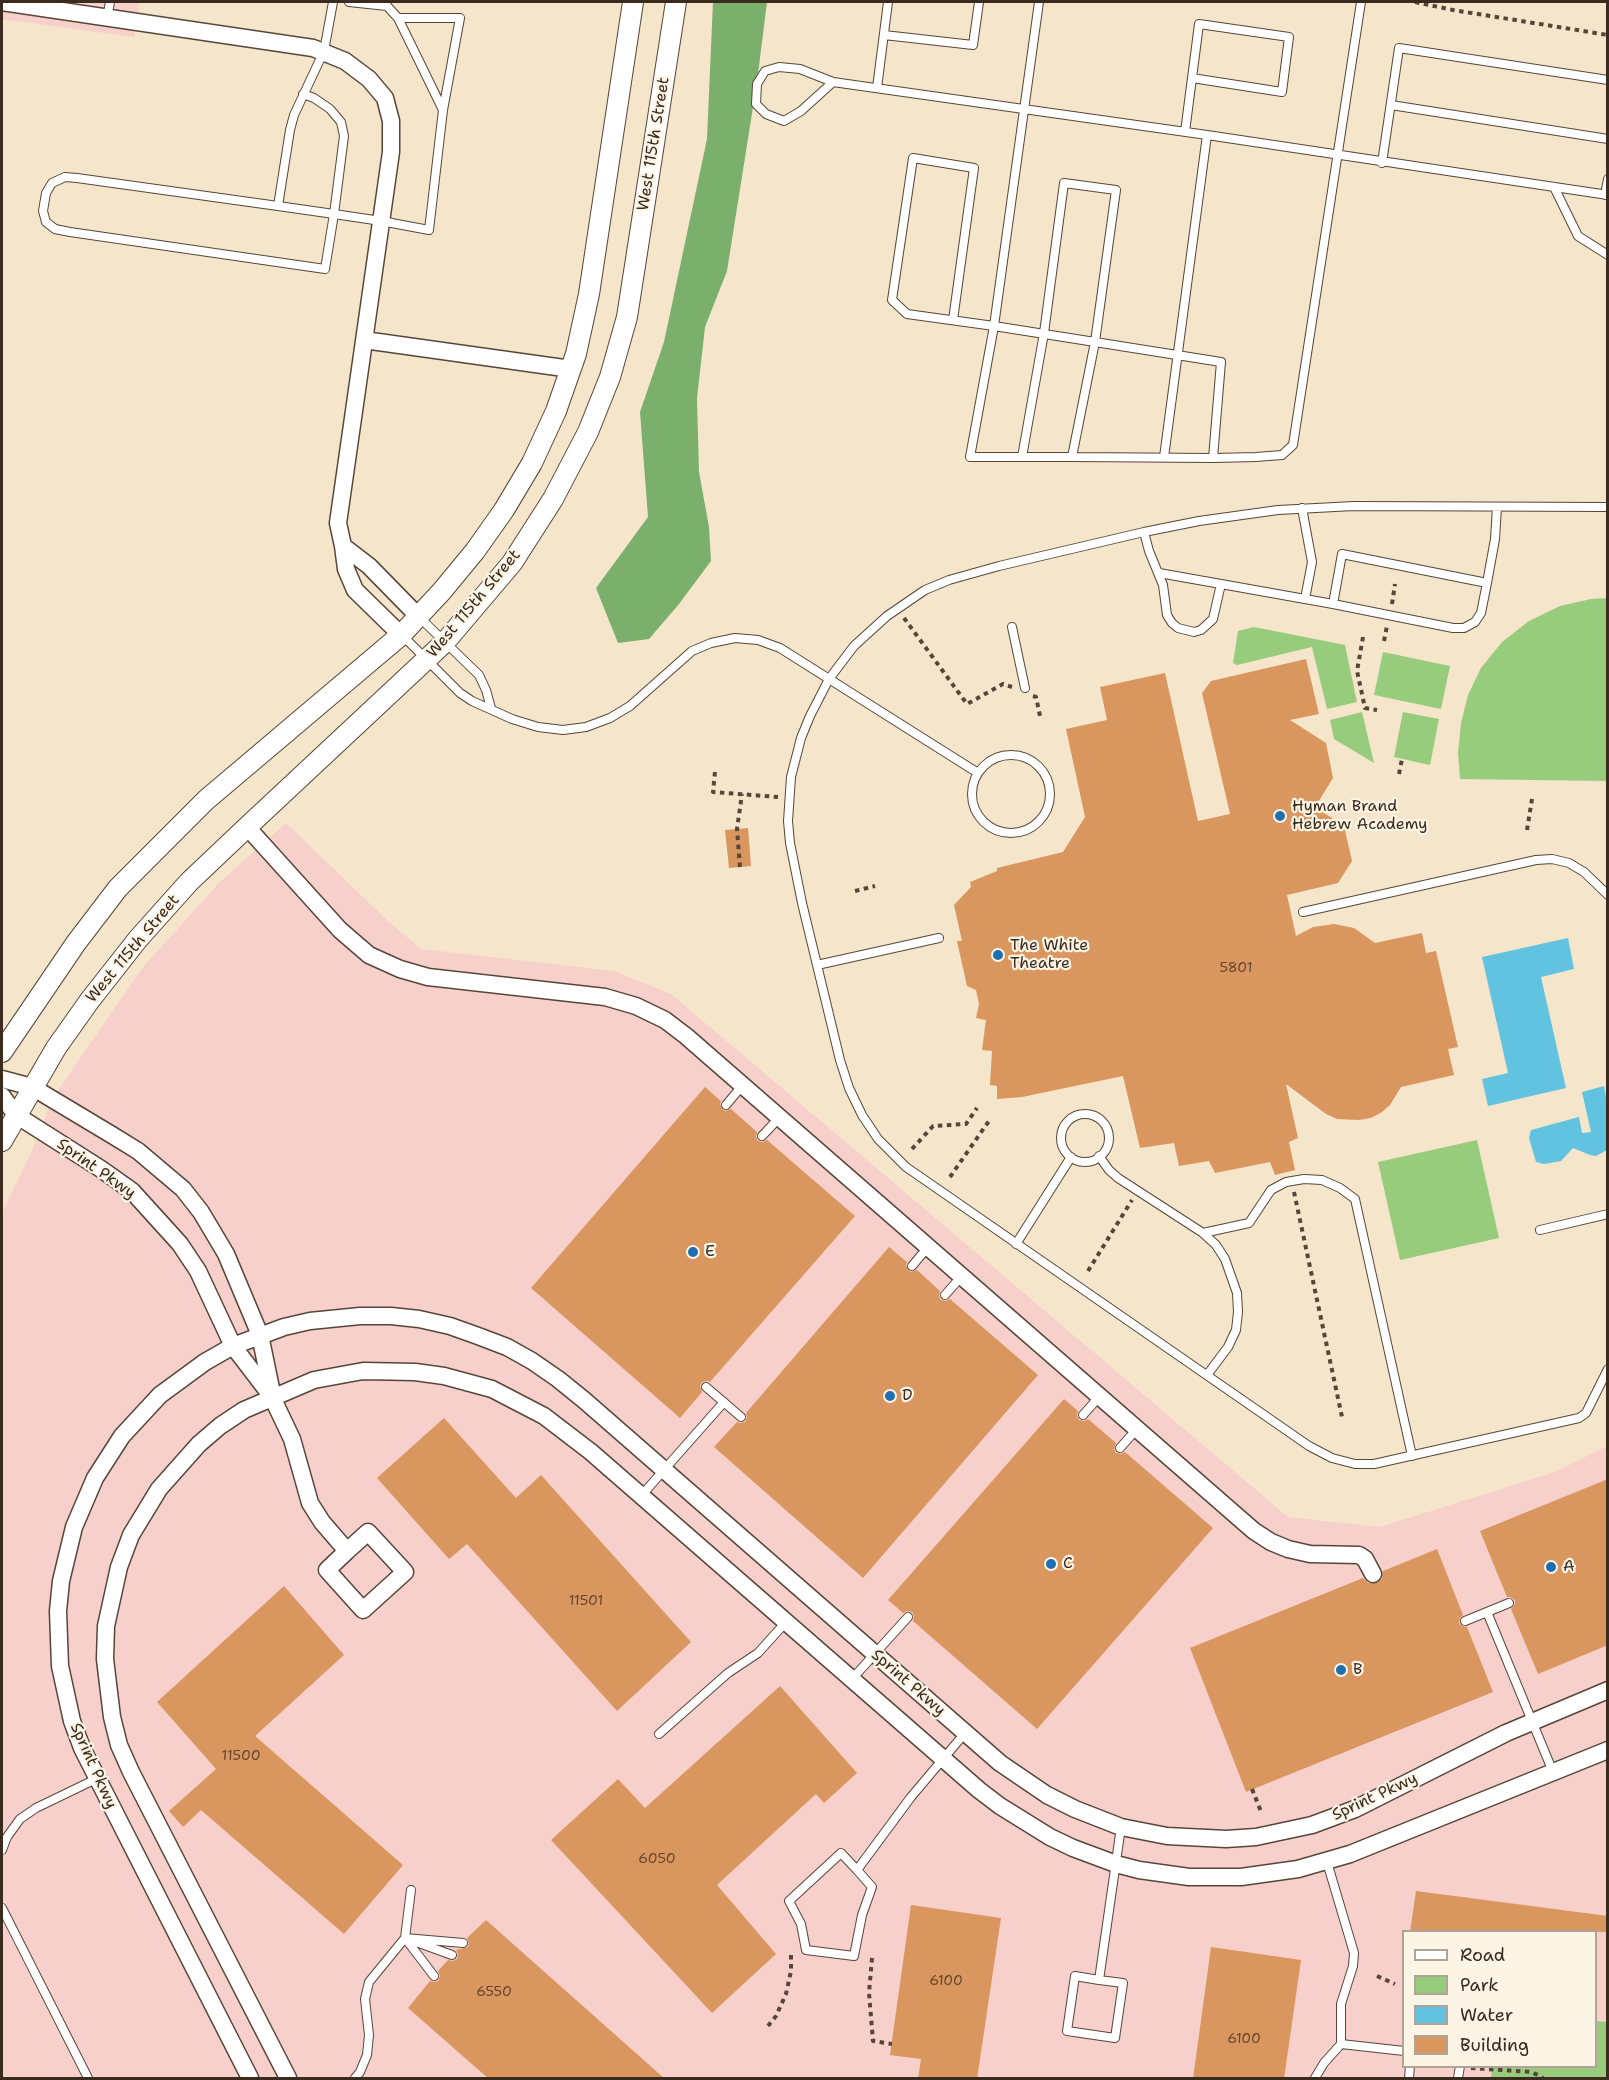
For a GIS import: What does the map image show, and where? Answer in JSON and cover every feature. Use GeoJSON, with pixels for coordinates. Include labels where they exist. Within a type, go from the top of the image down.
{"type":"FeatureCollection","features":[{"type":"Feature","properties":{"kind":"street"},"geometry":{"type":"LineString","coordinates":[[2,2],[108,10],[313,48],[345,61],[369,79],[385,98],[391,121],[391,152],[338,523],[346,569],[355,590],[401,634]]}},
{"type":"Feature","properties":{"kind":"street","name":"West 115th Street"},"geometry":{"type":"LineString","coordinates":[[2,1052],[118,888],[206,800],[419,617],[475,551],[504,510],[537,453],[556,411],[576,354],[589,294],[633,2]]}},
{"type":"Feature","properties":{"kind":"street","name":"West 115th Street"},"geometry":{"type":"LineString","coordinates":[[2,1141],[32,1087],[90,1000],[138,939],[189,882],[445,642],[512,563],[553,499],[588,432],[610,376],[627,317],[676,2]]}},
{"type":"Feature","properties":{"kind":"street"},"geometry":{"type":"LineString","coordinates":[[364,340],[571,369]]}},
{"type":"Feature","properties":{"kind":"street"},"geometry":{"type":"LineString","coordinates":[[343,546],[369,566],[419,617]]}},
{"type":"Feature","properties":{"kind":"street"},"geometry":{"type":"LineString","coordinates":[[247,826],[340,930],[369,955],[400,969],[428,977],[605,997],[636,1006],[665,1020],[1254,1531],[1270,1542],[1288,1549],[1310,1554],[1359,1555],[1365,1559],[1373,1575]]}},
{"type":"Feature","properties":{"kind":"street","name":"Sprint Pkwy"},"geometry":{"type":"LineString","coordinates":[[2,1079],[32,1087],[138,1151],[183,1189],[201,1212],[226,1254],[260,1335],[272,1397]]}},
{"type":"Feature","properties":{"kind":"street","name":"Sprint Pkwy"},"geometry":{"type":"LineString","coordinates":[[2,1096],[16,1115],[124,1185],[159,1219],[180,1244],[198,1271],[233,1346],[272,1397]]}},
{"type":"Feature","properties":{"kind":"street","name":"Sprint Pkwy"},"geometry":{"type":"LineString","coordinates":[[250,2079],[82,1748],[72,1721],[60,1666],[58,1638],[61,1581],[74,1527],[108,1456],[140,1415],[181,1378],[233,1346],[260,1335],[310,1321],[360,1316],[390,1316],[419,1319],[469,1332],[507,1347],[532,1361],[558,1379],[664,1470],[1000,1763],[1047,1795],[1121,1827],[1167,1836],[1226,1839],[1256,1837],[1303,1827],[1355,1809],[1532,1722],[1608,1690]]}},
{"type":"Feature","properties":{"kind":"street","name":"Sprint Pkwy"},"geometry":{"type":"LineString","coordinates":[[288,2079],[131,1772],[119,1744],[112,1717],[105,1659],[106,1626],[119,1567],[131,1535],[165,1481],[199,1444],[244,1410],[314,1380],[363,1371],[415,1372],[470,1382],[517,1401],[544,1416],[566,1431],[986,1796],[1027,1824],[1073,1848],[1116,1864],[1164,1874],[1217,1878],[1267,1874],[1327,1862],[1608,1750]]}},
{"type":"Feature","properties":{"kind":"street"},"geometry":{"type":"LineString","coordinates":[[272,1397],[292,1439],[310,1503],[322,1522],[347,1551]]}},
{"type":"Feature","properties":{"kind":"street"},"geometry":{"type":"LineString","coordinates":[[368,1532],[405,1572],[363,1610],[327,1570],[347,1551],[368,1532]]}},
{"type":"Feature","properties":{"kind":"lane"},"geometry":{"type":"LineString","coordinates":[[278,206],[290,130],[303,94],[324,51],[333,2]]}},
{"type":"Feature","properties":{"kind":"lane"},"geometry":{"type":"LineString","coordinates":[[349,2],[388,4],[398,18],[443,110]]}},
{"type":"Feature","properties":{"kind":"lane"},"geometry":{"type":"LineString","coordinates":[[877,88],[888,2]]}},
{"type":"Feature","properties":{"kind":"lane"},"geometry":{"type":"LineString","coordinates":[[884,34],[973,45],[979,2]]}},
{"type":"Feature","properties":{"kind":"lane"},"geometry":{"type":"LineString","coordinates":[[1039,2],[994,326],[970,457],[1256,458],[1282,455],[1293,445],[1361,2]]}},
{"type":"Feature","properties":{"kind":"lane"},"geometry":{"type":"LineString","coordinates":[[303,94],[314,98],[330,109],[341,122],[344,136],[334,214],[325,269],[70,232],[55,228],[45,222],[43,211],[46,194],[52,183],[64,177],[334,214],[381,220],[429,230],[443,110],[460,18],[398,18]]}},
{"type":"Feature","properties":{"kind":"lane"},"geometry":{"type":"LineString","coordinates":[[1185,132],[1192,78],[1199,24],[1289,38],[1282,92],[1192,78]]}},
{"type":"Feature","properties":{"kind":"lane"},"geometry":{"type":"LineString","coordinates":[[1382,162],[1399,48],[1608,80]]}},
{"type":"Feature","properties":{"kind":"lane"},"geometry":{"type":"LineString","coordinates":[[833,82],[801,111],[784,121],[766,114],[756,104],[757,84],[765,71],[779,67],[800,69],[833,82],[1606,195],[1608,179]]}},
{"type":"Feature","properties":{"kind":"lane"},"geometry":{"type":"LineString","coordinates":[[1391,105],[1608,139]]}},
{"type":"Feature","properties":{"kind":"lane"},"geometry":{"type":"LineString","coordinates":[[1164,457],[1207,135]]}},
{"type":"Feature","properties":{"kind":"lane"},"geometry":{"type":"LineString","coordinates":[[954,320],[974,168],[913,159],[892,300],[907,314],[1044,333],[1221,362],[1213,458]]}},
{"type":"Feature","properties":{"kind":"lane"},"geometry":{"type":"LineString","coordinates":[[1022,457],[1044,333],[1064,183],[1116,190],[1095,342],[1072,457]]}},
{"type":"Feature","properties":{"kind":"lane"},"geometry":{"type":"LineString","coordinates":[[1554,187],[1578,236],[1608,255]]}},
{"type":"Feature","properties":{"kind":"lane"},"geometry":{"type":"LineString","coordinates":[[1159,573],[1453,628],[1464,628],[1475,622],[1481,613],[1495,539],[1497,507]]}},
{"type":"Feature","properties":{"kind":"lane"},"geometry":{"type":"LineString","coordinates":[[1608,507],[1302,508],[1198,521],[1144,532],[973,573],[925,590],[870,630],[829,679],[801,738],[791,777],[788,821],[798,883],[840,1060],[849,1088],[862,1115],[878,1139],[906,1167],[1309,1446],[1332,1458],[1354,1464],[1374,1464],[1579,1418],[1587,1413],[1608,1369]]}},
{"type":"Feature","properties":{"kind":"lane"},"geometry":{"type":"LineString","coordinates":[[1302,508],[1312,562],[1305,599]]}},
{"type":"Feature","properties":{"kind":"lane"},"geometry":{"type":"LineString","coordinates":[[1144,532],[1149,551],[1159,573],[1167,615],[1172,623],[1186,632],[1201,630],[1213,619],[1221,584]]}},
{"type":"Feature","properties":{"kind":"lane"},"geometry":{"type":"LineString","coordinates":[[1333,604],[1342,554],[1487,583]]}},
{"type":"Feature","properties":{"kind":"lane"},"geometry":{"type":"LineString","coordinates":[[419,617],[479,675],[491,708]]}},
{"type":"Feature","properties":{"kind":"lane"},"geometry":{"type":"LineString","coordinates":[[1012,627],[1023,690]]}},
{"type":"Feature","properties":{"kind":"lane"},"geometry":{"type":"LineString","coordinates":[[401,634],[460,693],[472,701],[512,719],[538,727],[562,730],[586,727],[610,718],[630,706],[692,651],[711,642],[735,638],[758,640],[780,648],[978,773]]}},
{"type":"Feature","properties":{"kind":"lane"},"geometry":{"type":"LineString","coordinates":[[1009,754],[1032,761],[1041,769],[1049,785],[1049,804],[1044,815],[1034,825],[1022,831],[1009,833],[996,830],[976,812],[972,799],[973,785],[978,773],[997,757],[1009,754]]}},
{"type":"Feature","properties":{"kind":"lane"},"geometry":{"type":"LineString","coordinates":[[1303,912],[1544,860],[1569,863],[1584,872],[1608,895]]}},
{"type":"Feature","properties":{"kind":"lane"},"geometry":{"type":"LineString","coordinates":[[817,965],[939,938]]}},
{"type":"Feature","properties":{"kind":"lane"},"geometry":{"type":"LineString","coordinates":[[726,1105],[742,1086]]}},
{"type":"Feature","properties":{"kind":"lane"},"geometry":{"type":"LineString","coordinates":[[1084,1114],[1098,1119],[1107,1131],[1107,1147],[1099,1156],[1091,1161],[1082,1161],[1071,1157],[1063,1148],[1061,1133],[1069,1120],[1084,1114]]}},
{"type":"Feature","properties":{"kind":"lane"},"geometry":{"type":"LineString","coordinates":[[762,1136],[779,1118]]}},
{"type":"Feature","properties":{"kind":"lane"},"geometry":{"type":"LineString","coordinates":[[1099,1156],[1109,1170],[1203,1233],[1226,1259],[1237,1293],[1236,1330],[1228,1347],[1208,1375]]}},
{"type":"Feature","properties":{"kind":"lane"},"geometry":{"type":"LineString","coordinates":[[1016,1244],[1071,1157]]}},
{"type":"Feature","properties":{"kind":"lane"},"geometry":{"type":"LineString","coordinates":[[1203,1233],[1249,1223],[1271,1190],[1292,1181],[1322,1180],[1340,1188],[1355,1199],[1412,1456]]}},
{"type":"Feature","properties":{"kind":"lane"},"geometry":{"type":"LineString","coordinates":[[1540,1230],[1608,1214]]}},
{"type":"Feature","properties":{"kind":"lane"},"geometry":{"type":"LineString","coordinates":[[912,1266],[928,1247]]}},
{"type":"Feature","properties":{"kind":"lane"},"geometry":{"type":"LineString","coordinates":[[945,1295],[961,1277]]}},
{"type":"Feature","properties":{"kind":"lane"},"geometry":{"type":"LineString","coordinates":[[706,1387],[741,1418]]}},
{"type":"Feature","properties":{"kind":"lane"},"geometry":{"type":"LineString","coordinates":[[1083,1415],[1099,1397]]}},
{"type":"Feature","properties":{"kind":"lane"},"geometry":{"type":"LineString","coordinates":[[641,1496],[724,1402]]}},
{"type":"Feature","properties":{"kind":"lane"},"geometry":{"type":"LineString","coordinates":[[1120,1448],[1136,1430]]}},
{"type":"Feature","properties":{"kind":"lane"},"geometry":{"type":"LineString","coordinates":[[1465,1621],[1509,1603]]}},
{"type":"Feature","properties":{"kind":"lane"},"geometry":{"type":"LineString","coordinates":[[1487,1612],[1553,1772]]}},
{"type":"Feature","properties":{"kind":"lane"},"geometry":{"type":"LineString","coordinates":[[852,1679],[908,1617]]}},
{"type":"Feature","properties":{"kind":"lane"},"geometry":{"type":"LineString","coordinates":[[659,1734],[728,1673],[758,1653],[786,1622]]}},
{"type":"Feature","properties":{"kind":"lane"},"geometry":{"type":"LineString","coordinates":[[856,1870],[911,1797],[965,1733]]}},
{"type":"Feature","properties":{"kind":"lane"},"geometry":{"type":"LineString","coordinates":[[2,1850],[7,1837],[20,1819],[36,1808],[96,1779]]}},
{"type":"Feature","properties":{"kind":"lane"},"geometry":{"type":"LineString","coordinates":[[1099,1980],[1121,1827]]}},
{"type":"Feature","properties":{"kind":"lane"},"geometry":{"type":"LineString","coordinates":[[841,1853],[856,1870],[872,1887],[862,1915],[854,1956],[806,1950],[801,1924],[789,1900],[841,1853]]}},
{"type":"Feature","properties":{"kind":"lane"},"geometry":{"type":"LineString","coordinates":[[1315,2079],[1324,2063],[1341,2044],[1341,2004],[1353,1966],[1354,1953],[1327,1862]]}},
{"type":"Feature","properties":{"kind":"lane"},"geometry":{"type":"LineString","coordinates":[[355,2079],[367,2055],[369,2036],[365,1999],[369,1982],[405,1938],[411,1890]]}},
{"type":"Feature","properties":{"kind":"lane"},"geometry":{"type":"LineString","coordinates":[[2,1908],[88,2079]]}},
{"type":"Feature","properties":{"kind":"lane"},"geometry":{"type":"LineString","coordinates":[[405,1938],[463,1943]]}},
{"type":"Feature","properties":{"kind":"lane"},"geometry":{"type":"LineString","coordinates":[[405,1938],[452,1955]]}},
{"type":"Feature","properties":{"kind":"lane"},"geometry":{"type":"LineString","coordinates":[[405,1938],[434,1976]]}},
{"type":"Feature","properties":{"kind":"lane"},"geometry":{"type":"LineString","coordinates":[[1075,1976],[1099,1980],[1123,1983],[1115,2037],[1067,2031],[1075,1976]]}},
{"type":"Feature","properties":{"kind":"lane"},"geometry":{"type":"LineString","coordinates":[[1341,2044],[1402,2051]]}},
{"type":"Feature","properties":{"kind":"path"},"geometry":{"type":"LineString","coordinates":[[1415,2],[1608,35]]}},
{"type":"Feature","properties":{"kind":"path"},"geometry":{"type":"LineString","coordinates":[[906,603],[904,618],[967,704],[1004,684],[1036,697],[1040,716]]}},
{"type":"Feature","properties":{"kind":"path"},"geometry":{"type":"LineString","coordinates":[[1363,637],[1357,671],[1365,708],[1377,710]]}},
{"type":"Feature","properties":{"kind":"path"},"geometry":{"type":"LineString","coordinates":[[1399,774],[1402,759]]}},
{"type":"Feature","properties":{"kind":"path"},"geometry":{"type":"LineString","coordinates":[[715,772],[713,792],[778,797]]}},
{"type":"Feature","properties":{"kind":"path"},"geometry":{"type":"LineString","coordinates":[[740,867],[737,829],[742,794]]}},
{"type":"Feature","properties":{"kind":"path"},"geometry":{"type":"LineString","coordinates":[[1527,830],[1532,799]]}},
{"type":"Feature","properties":{"kind":"path"},"geometry":{"type":"LineString","coordinates":[[855,891],[875,886]]}},
{"type":"Feature","properties":{"kind":"path"},"geometry":{"type":"LineString","coordinates":[[912,1149],[933,1126],[966,1124],[977,1108]]}},
{"type":"Feature","properties":{"kind":"path"},"geometry":{"type":"LineString","coordinates":[[950,1177],[992,1118]]}},
{"type":"Feature","properties":{"kind":"path"},"geometry":{"type":"LineString","coordinates":[[1292,1181],[1342,1417]]}},
{"type":"Feature","properties":{"kind":"path"},"geometry":{"type":"LineString","coordinates":[[1088,1271],[1136,1194],[1135,1189]]}},
{"type":"Feature","properties":{"kind":"path"},"geometry":{"type":"LineString","coordinates":[[1252,1789],[1262,1814]]}},
{"type":"Feature","properties":{"kind":"path"},"geometry":{"type":"LineString","coordinates":[[768,2026],[776,2016],[786,1994],[791,1971],[790,1947]]}},
{"type":"Feature","properties":{"kind":"path"},"geometry":{"type":"LineString","coordinates":[[872,1958],[870,2006],[873,2041],[892,2044]]}},
{"type":"Feature","properties":{"kind":"path"},"geometry":{"type":"LineString","coordinates":[[1377,1976],[1395,1984]]}},
{"type":"Feature","properties":{"kind":"path"},"geometry":{"type":"LineString","coordinates":[[1466,2068],[1486,2071],[1532,2072],[1543,2079]]}},
{"type":"Feature","properties":{"kind":"shaded area"},"geometry":{"type":"Polygon","coordinates":[[[2,2],[140,2],[134,37],[2,19],[2,2]]]}},
{"type":"Feature","properties":{"kind":"shaded area"},"geometry":{"type":"Polygon","coordinates":[[[286,823],[389,922],[421,949],[614,971],[671,994],[1288,1517],[1380,1527],[1555,1472],[1607,1446],[1607,2078],[2,2078],[2,1213],[32,1151],[52,1099],[143,967],[221,881],[286,823]]]}},
{"type":"Feature","properties":{"kind":"green space"},"geometry":{"type":"Polygon","coordinates":[[[713,2],[767,2],[757,82],[727,271],[705,327],[697,398],[699,472],[709,527],[711,561],[649,639],[618,643],[596,588],[648,517],[640,412],[664,342],[707,139],[713,2]]]}},
{"type":"Feature","properties":{"kind":"green space"},"geometry":{"type":"Polygon","coordinates":[[[1607,598],[1607,781],[1460,779],[1458,753],[1461,723],[1468,695],[1481,668],[1502,642],[1529,621],[1560,606],[1607,598]]]}},
{"type":"Feature","properties":{"kind":"green space"},"geometry":{"type":"Polygon","coordinates":[[[1254,627],[1345,645],[1357,702],[1327,709],[1312,647],[1237,665],[1233,663],[1238,631],[1254,627]]]}},
{"type":"Feature","properties":{"kind":"green space"},"geometry":{"type":"Polygon","coordinates":[[[1383,652],[1450,666],[1441,709],[1374,695],[1383,652]]]}},
{"type":"Feature","properties":{"kind":"green space"},"geometry":{"type":"Polygon","coordinates":[[[1362,712],[1374,763],[1334,739],[1330,720],[1362,712]]]}},
{"type":"Feature","properties":{"kind":"green space"},"geometry":{"type":"Polygon","coordinates":[[[1403,712],[1439,719],[1430,765],[1394,757],[1403,712]]]}},
{"type":"Feature","properties":{"kind":"green space"},"geometry":{"type":"Polygon","coordinates":[[[1477,1140],[1499,1238],[1400,1260],[1378,1162],[1477,1140]]]}},
{"type":"Feature","properties":{"kind":"green space"},"geometry":{"type":"Polygon","coordinates":[[[1597,2021],[1607,2022],[1607,2078],[1491,2078],[1492,2068],[1597,2068],[1597,2021]]]}},
{"type":"Feature","properties":{"kind":"water"},"geometry":{"type":"Polygon","coordinates":[[[1568,938],[1574,969],[1541,977],[1566,1088],[1488,1106],[1482,1079],[1508,1073],[1482,957],[1568,938]]]}},
{"type":"Feature","properties":{"kind":"water"},"geometry":{"type":"Polygon","coordinates":[[[1604,1086],[1607,1103],[1607,1150],[1596,1156],[1573,1148],[1561,1161],[1544,1164],[1536,1162],[1529,1138],[1531,1130],[1579,1117],[1582,1133],[1591,1132],[1582,1092],[1604,1086]]]}},
{"type":"Feature","properties":{"kind":"building"},"geometry":{"type":"Polygon","coordinates":[[[1306,659],[1319,714],[1290,720],[1326,743],[1333,778],[1315,807],[1344,826],[1352,861],[1338,883],[1287,895],[1296,936],[1313,927],[1334,924],[1354,928],[1375,943],[1422,933],[1426,953],[1436,951],[1458,1047],[1448,1049],[1454,1075],[1401,1087],[1390,1105],[1382,1112],[1371,1118],[1359,1120],[1337,1119],[1326,1114],[1286,1084],[1298,1138],[1289,1142],[1295,1170],[1275,1175],[1270,1162],[1215,1173],[1209,1161],[1179,1166],[1174,1143],[1140,1148],[1123,1076],[1022,1097],[997,1099],[997,1086],[990,1085],[992,1051],[982,1050],[986,1020],[976,1018],[979,1004],[976,990],[967,986],[957,941],[962,941],[954,905],[971,887],[970,882],[997,871],[997,868],[1063,852],[1085,817],[1066,729],[1107,720],[1100,687],[1165,673],[1198,821],[1230,814],[1202,693],[1211,681],[1306,659]]]}},
{"type":"Feature","properties":{"kind":"building"},"geometry":{"type":"Polygon","coordinates":[[[748,828],[751,866],[729,868],[725,830],[748,828]]]}},
{"type":"Feature","properties":{"kind":"building","name":"E"},"geometry":{"type":"Polygon","coordinates":[[[705,1087],[721,1101],[722,1109],[725,1111],[731,1109],[757,1132],[758,1141],[767,1140],[855,1216],[710,1382],[702,1382],[700,1386],[702,1392],[680,1418],[531,1288],[705,1087]]]}},
{"type":"Feature","properties":{"kind":"building","name":"D"},"geometry":{"type":"Polygon","coordinates":[[[889,1247],[907,1262],[908,1270],[911,1272],[917,1270],[940,1291],[941,1300],[950,1299],[1038,1375],[863,1578],[714,1447],[737,1422],[745,1422],[746,1413],[889,1247]]]}},
{"type":"Feature","properties":{"kind":"building","name":"C"},"geometry":{"type":"Polygon","coordinates":[[[1064,1399],[1078,1411],[1079,1420],[1088,1419],[1116,1443],[1114,1449],[1116,1453],[1125,1452],[1213,1528],[1037,1729],[913,1621],[912,1612],[903,1613],[888,1600],[1064,1399]]]}},
{"type":"Feature","properties":{"kind":"building"},"geometry":{"type":"Polygon","coordinates":[[[444,1418],[516,1498],[541,1475],[691,1642],[617,1711],[467,1544],[449,1559],[377,1478],[444,1418]]]}},
{"type":"Feature","properties":{"kind":"building","name":"A"},"geometry":{"type":"Polygon","coordinates":[[[1608,1479],[1608,1645],[1538,1674],[1511,1609],[1515,1600],[1507,1597],[1480,1531],[1608,1479]]]}},
{"type":"Feature","properties":{"kind":"building","name":"B"},"geometry":{"type":"Polygon","coordinates":[[[1437,1549],[1463,1615],[1459,1623],[1467,1627],[1493,1692],[1246,1792],[1190,1648],[1363,1578],[1368,1583],[1377,1583],[1382,1579],[1383,1571],[1437,1549]]]}},
{"type":"Feature","properties":{"kind":"building"},"geometry":{"type":"Polygon","coordinates":[[[284,1586],[344,1655],[255,1736],[403,1865],[344,1934],[201,1810],[183,1827],[169,1811],[216,1769],[157,1702],[284,1586]]]}},
{"type":"Feature","properties":{"kind":"building"},"geometry":{"type":"Polygon","coordinates":[[[780,1686],[857,1773],[824,1803],[816,1794],[717,1885],[776,1954],[712,2013],[551,1840],[618,1779],[645,1808],[780,1686]]]}},
{"type":"Feature","properties":{"kind":"building"},"geometry":{"type":"Polygon","coordinates":[[[1416,1891],[1608,1916],[1608,1932],[1597,1932],[1597,1930],[1410,1930],[1416,1891]]]}},
{"type":"Feature","properties":{"kind":"building"},"geometry":{"type":"Polygon","coordinates":[[[911,1905],[1001,1918],[977,2079],[918,2079],[921,2059],[890,2055],[911,1905]]]}},
{"type":"Feature","properties":{"kind":"building"},"geometry":{"type":"Polygon","coordinates":[[[486,1920],[665,2079],[489,2079],[408,2008],[430,1981],[438,1981],[440,1976],[438,1971],[448,1960],[457,1959],[456,1950],[468,1947],[467,1938],[486,1920]]]}},
{"type":"Feature","properties":{"kind":"building"},"geometry":{"type":"Polygon","coordinates":[[[1211,1947],[1301,1960],[1284,2079],[1193,2079],[1211,1947]]]}},
{"type":"Feature","properties":{"kind":"place","name":"Hyman Brand Hebrew Academy"},"geometry":{"type":"Point","coordinates":[1280,816]}},
{"type":"Feature","properties":{"kind":"place","name":"The White Theatre"},"geometry":{"type":"Point","coordinates":[998,955]}},
{"type":"Feature","properties":{"kind":"place","name":"E"},"geometry":{"type":"Point","coordinates":[693,1252]}},
{"type":"Feature","properties":{"kind":"place","name":"D"},"geometry":{"type":"Point","coordinates":[890,1396]}},
{"type":"Feature","properties":{"kind":"place","name":"C"},"geometry":{"type":"Point","coordinates":[1051,1564]}},
{"type":"Feature","properties":{"kind":"place","name":"A"},"geometry":{"type":"Point","coordinates":[1551,1567]}},
{"type":"Feature","properties":{"kind":"place","name":"B"},"geometry":{"type":"Point","coordinates":[1341,1670]}}]}
